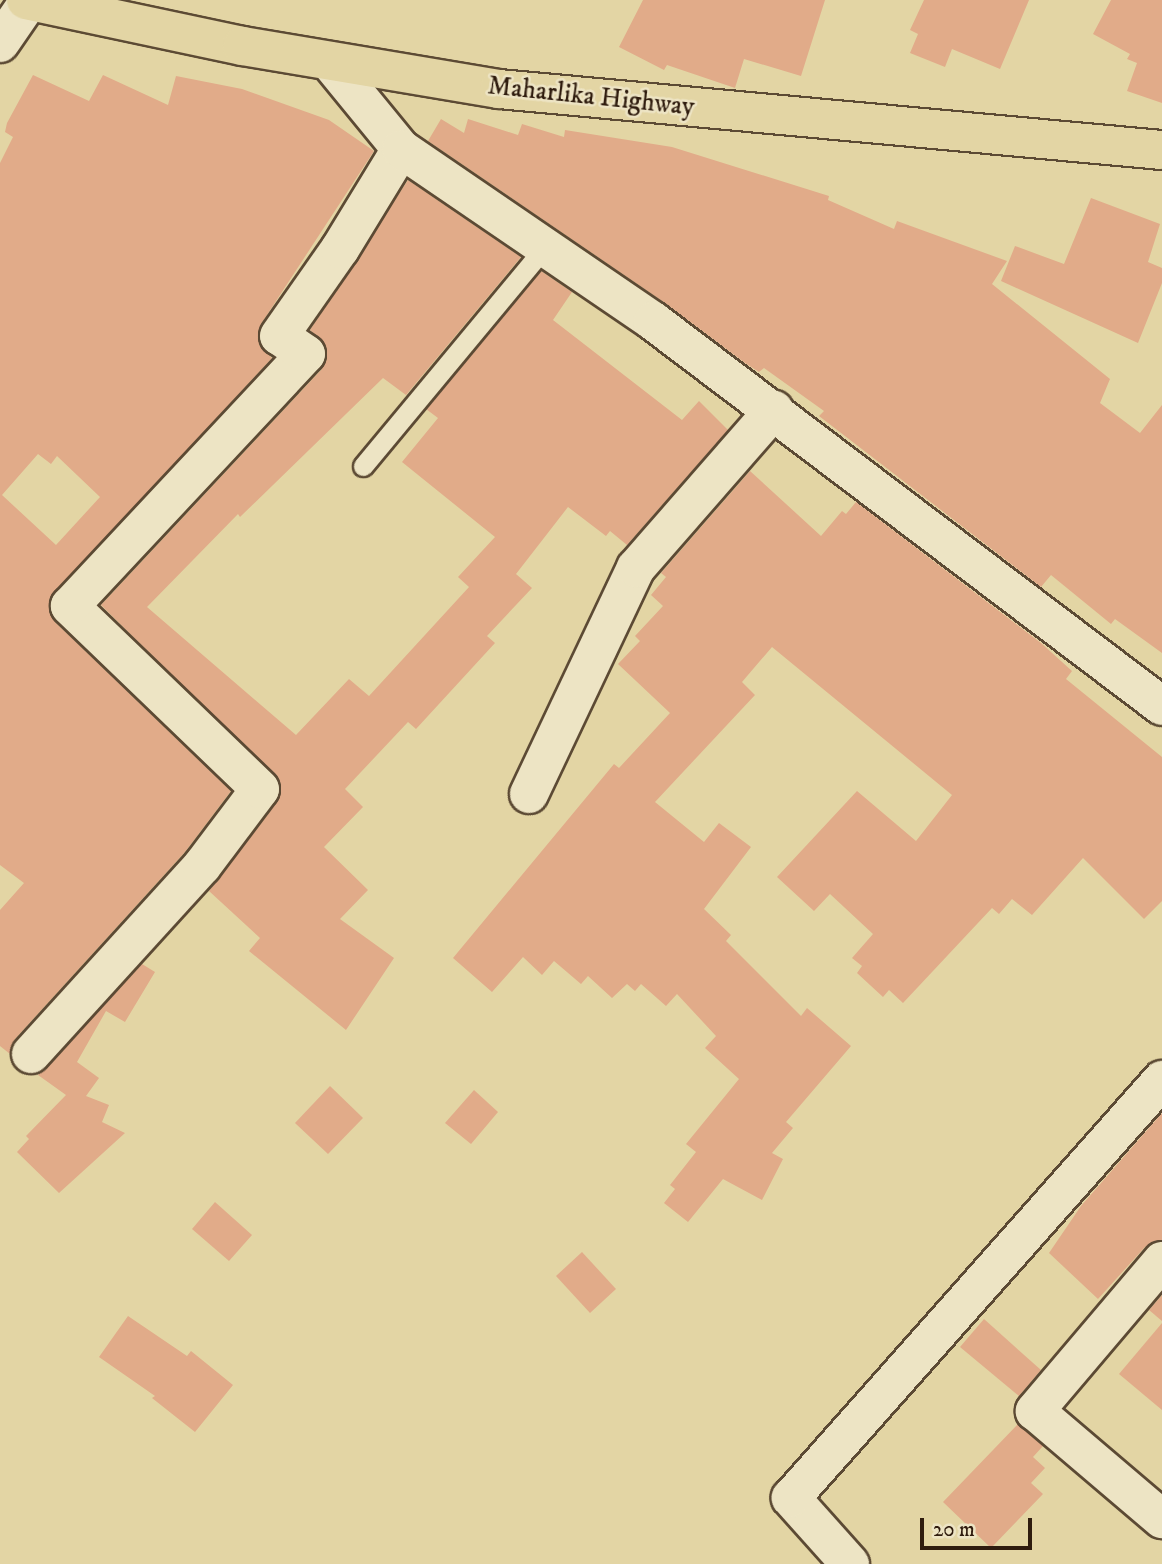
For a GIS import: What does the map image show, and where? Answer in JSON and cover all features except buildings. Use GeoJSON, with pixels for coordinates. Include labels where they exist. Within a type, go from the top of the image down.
{"type":"FeatureCollection","features":[{"type":"Feature","properties":{"kind":"highway","name":"Maharlika Highway"},"geometry":{"type":"LineString","coordinates":[[28,0],[329,61],[499,89],[1162,150]]}},
{"type":"Feature","properties":{"kind":"street"},"geometry":{"type":"LineString","coordinates":[[0,43],[28,0]]}},
{"type":"Feature","properties":{"kind":"street"},"geometry":{"type":"LineString","coordinates":[[329,61],[401,149],[653,321],[1162,706]]}},
{"type":"Feature","properties":{"kind":"street"},"geometry":{"type":"LineString","coordinates":[[31,1054],[202,866],[236,826],[242,807],[260,789],[70,606],[306,354],[279,336],[340,249],[401,149]]}},
{"type":"Feature","properties":{"kind":"street"},"geometry":{"type":"LineString","coordinates":[[529,794],[636,568],[774,410]]}},
{"type":"Feature","properties":{"kind":"street"},"geometry":{"type":"LineString","coordinates":[[850,1564],[791,1498],[1162,1080]]}},
{"type":"Feature","properties":{"kind":"street"},"geometry":{"type":"LineString","coordinates":[[1162,1261],[1035,1411],[1162,1519]]}},
{"type":"Feature","properties":{"kind":"lane"},"geometry":{"type":"LineString","coordinates":[[363,466],[544,248]]}}]}
